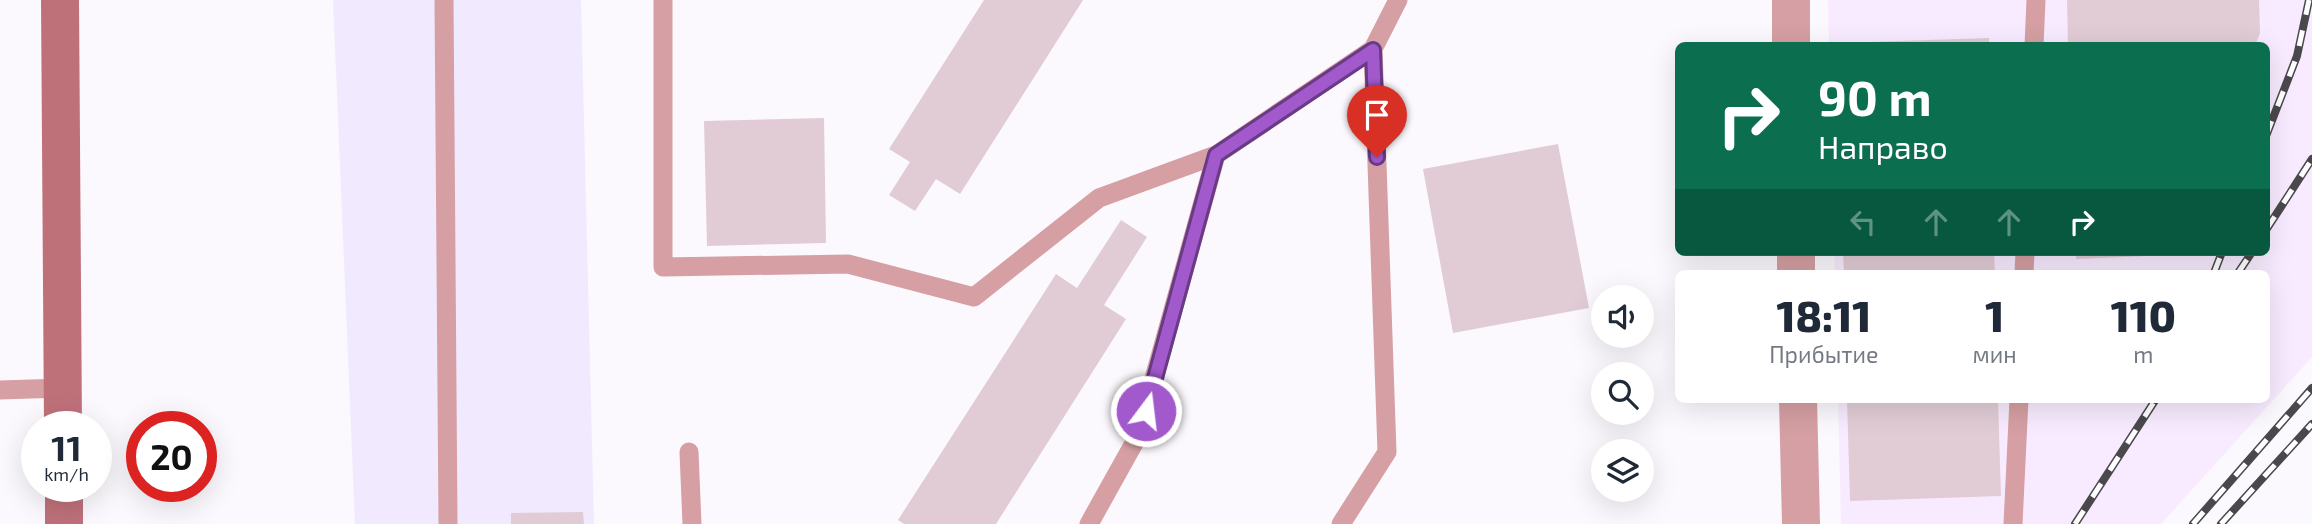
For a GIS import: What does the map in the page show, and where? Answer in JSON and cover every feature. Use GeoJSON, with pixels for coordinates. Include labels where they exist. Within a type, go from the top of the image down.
{"type":"FeatureCollection","features":[{"type":"Feature","properties":{"kind":"main road"},"geometry":{"type":"LineString","coordinates":[[60,0],[63,411]]}},
{"type":"Feature","properties":{"kind":"main road"},"geometry":{"type":"LineString","coordinates":[[64,502],[64,524]]}},
{"type":"Feature","properties":{"kind":"street"},"geometry":{"type":"LineString","coordinates":[[1791,0],[1791,42]]}},
{"type":"Feature","properties":{"kind":"street"},"geometry":{"type":"LineString","coordinates":[[1798,403],[1801,524]]}},
{"type":"Feature","properties":{"kind":"lane"},"geometry":{"type":"LineString","coordinates":[[444,0],[448,524]]}},
{"type":"Feature","properties":{"kind":"lane"},"geometry":{"type":"LineString","coordinates":[[663,0],[663,267],[848,264],[974,296],[1099,198],[1216,155],[1373,50]]}},
{"type":"Feature","properties":{"kind":"lane"},"geometry":{"type":"LineString","coordinates":[[1341,524],[1387,452],[1373,50],[1398,0]]}},
{"type":"Feature","properties":{"kind":"lane"},"geometry":{"type":"LineString","coordinates":[[2034,42],[2036,0]]}},
{"type":"Feature","properties":{"kind":"lane"},"geometry":{"type":"LineString","coordinates":[[1089,524],[1139,436],[1216,155]]}},
{"type":"Feature","properties":{"kind":"lane"},"geometry":{"type":"LineString","coordinates":[[0,390],[63,388]]}},
{"type":"Feature","properties":{"kind":"lane"},"geometry":{"type":"LineString","coordinates":[[2013,524],[2018,403]]}},
{"type":"Feature","properties":{"kind":"lane"},"geometry":{"type":"LineString","coordinates":[[689,452],[692,524]]}},
{"type":"Feature","properties":{"kind":"shaded area"},"geometry":{"type":"Polygon","coordinates":[[[333,0],[581,0],[594,524],[355,524],[333,0]]]}},
{"type":"Feature","properties":{"kind":"shaded area"},"geometry":{"type":"Polygon","coordinates":[[[1828,0],[2312,0],[2312,357],[2161,524],[1841,524],[1838,403],[2270,403],[2270,270],[1835,270],[1834,256],[2270,256],[2270,42],[1829,42],[1828,0]]]}},
{"type":"Feature","properties":{"kind":"building"},"geometry":{"type":"Polygon","coordinates":[[[984,0],[1083,0],[960,194],[936,179],[915,211],[889,195],[910,162],[889,149],[984,0]]]}},
{"type":"Feature","properties":{"kind":"building"},"geometry":{"type":"Polygon","coordinates":[[[2067,0],[2259,0],[2260,33],[2257,42],[2068,42],[2067,0]]]}},
{"type":"Feature","properties":{"kind":"building"},"geometry":{"type":"Polygon","coordinates":[[[1989,38],[1989,42],[1868,42],[1989,38]]]}},
{"type":"Feature","properties":{"kind":"building"},"geometry":{"type":"Polygon","coordinates":[[[824,118],[826,243],[707,246],[704,121],[824,118]]]}},
{"type":"Feature","properties":{"kind":"building"},"geometry":{"type":"Polygon","coordinates":[[[1558,144],[1589,308],[1453,333],[1423,169],[1558,144]]]}},
{"type":"Feature","properties":{"kind":"building"},"geometry":{"type":"Polygon","coordinates":[[[1121,220],[1147,237],[1104,305],[1126,319],[996,524],[904,524],[898,520],[1056,274],[1077,288],[1121,220]]]}},
{"type":"Feature","properties":{"kind":"building"},"geometry":{"type":"Polygon","coordinates":[[[1843,256],[1994,256],[1995,270],[1844,270],[1843,256]]]}},
{"type":"Feature","properties":{"kind":"building"},"geometry":{"type":"Polygon","coordinates":[[[2076,256],[2147,256],[2076,259],[2076,256]]]}},
{"type":"Feature","properties":{"kind":"building"},"geometry":{"type":"Polygon","coordinates":[[[1847,403],[1998,403],[2001,496],[1850,501],[1847,403]]]}},
{"type":"Feature","properties":{"kind":"building"},"geometry":{"type":"Polygon","coordinates":[[[583,512],[584,524],[511,524],[511,513],[583,512]]]}},
{"type":"Feature","properties":{"kind":"railway"},"geometry":{"type":"LineString","coordinates":[[2270,126],[2297,56],[2309,0]]}},
{"type":"Feature","properties":{"kind":"railway"},"geometry":{"type":"LineString","coordinates":[[2270,224],[2312,159]]}},
{"type":"Feature","properties":{"kind":"railway"},"geometry":{"type":"LineString","coordinates":[[2215,270],[2220,256]]}},
{"type":"Feature","properties":{"kind":"railway"},"geometry":{"type":"LineString","coordinates":[[2240,270],[2249,256]]}},
{"type":"Feature","properties":{"kind":"railway"},"geometry":{"type":"LineString","coordinates":[[2193,524],[2312,388]]}},
{"type":"Feature","properties":{"kind":"railway"},"geometry":{"type":"LineString","coordinates":[[2075,524],[2153,403]]}},
{"type":"Feature","properties":{"kind":"railway"},"geometry":{"type":"LineString","coordinates":[[2221,524],[2312,424]]}},
{"type":"Feature","properties":{"kind":"route"},"geometry":{"type":"LineString","coordinates":[[1146,411],[1216,155],[1373,50],[1377,157]]}}]}
